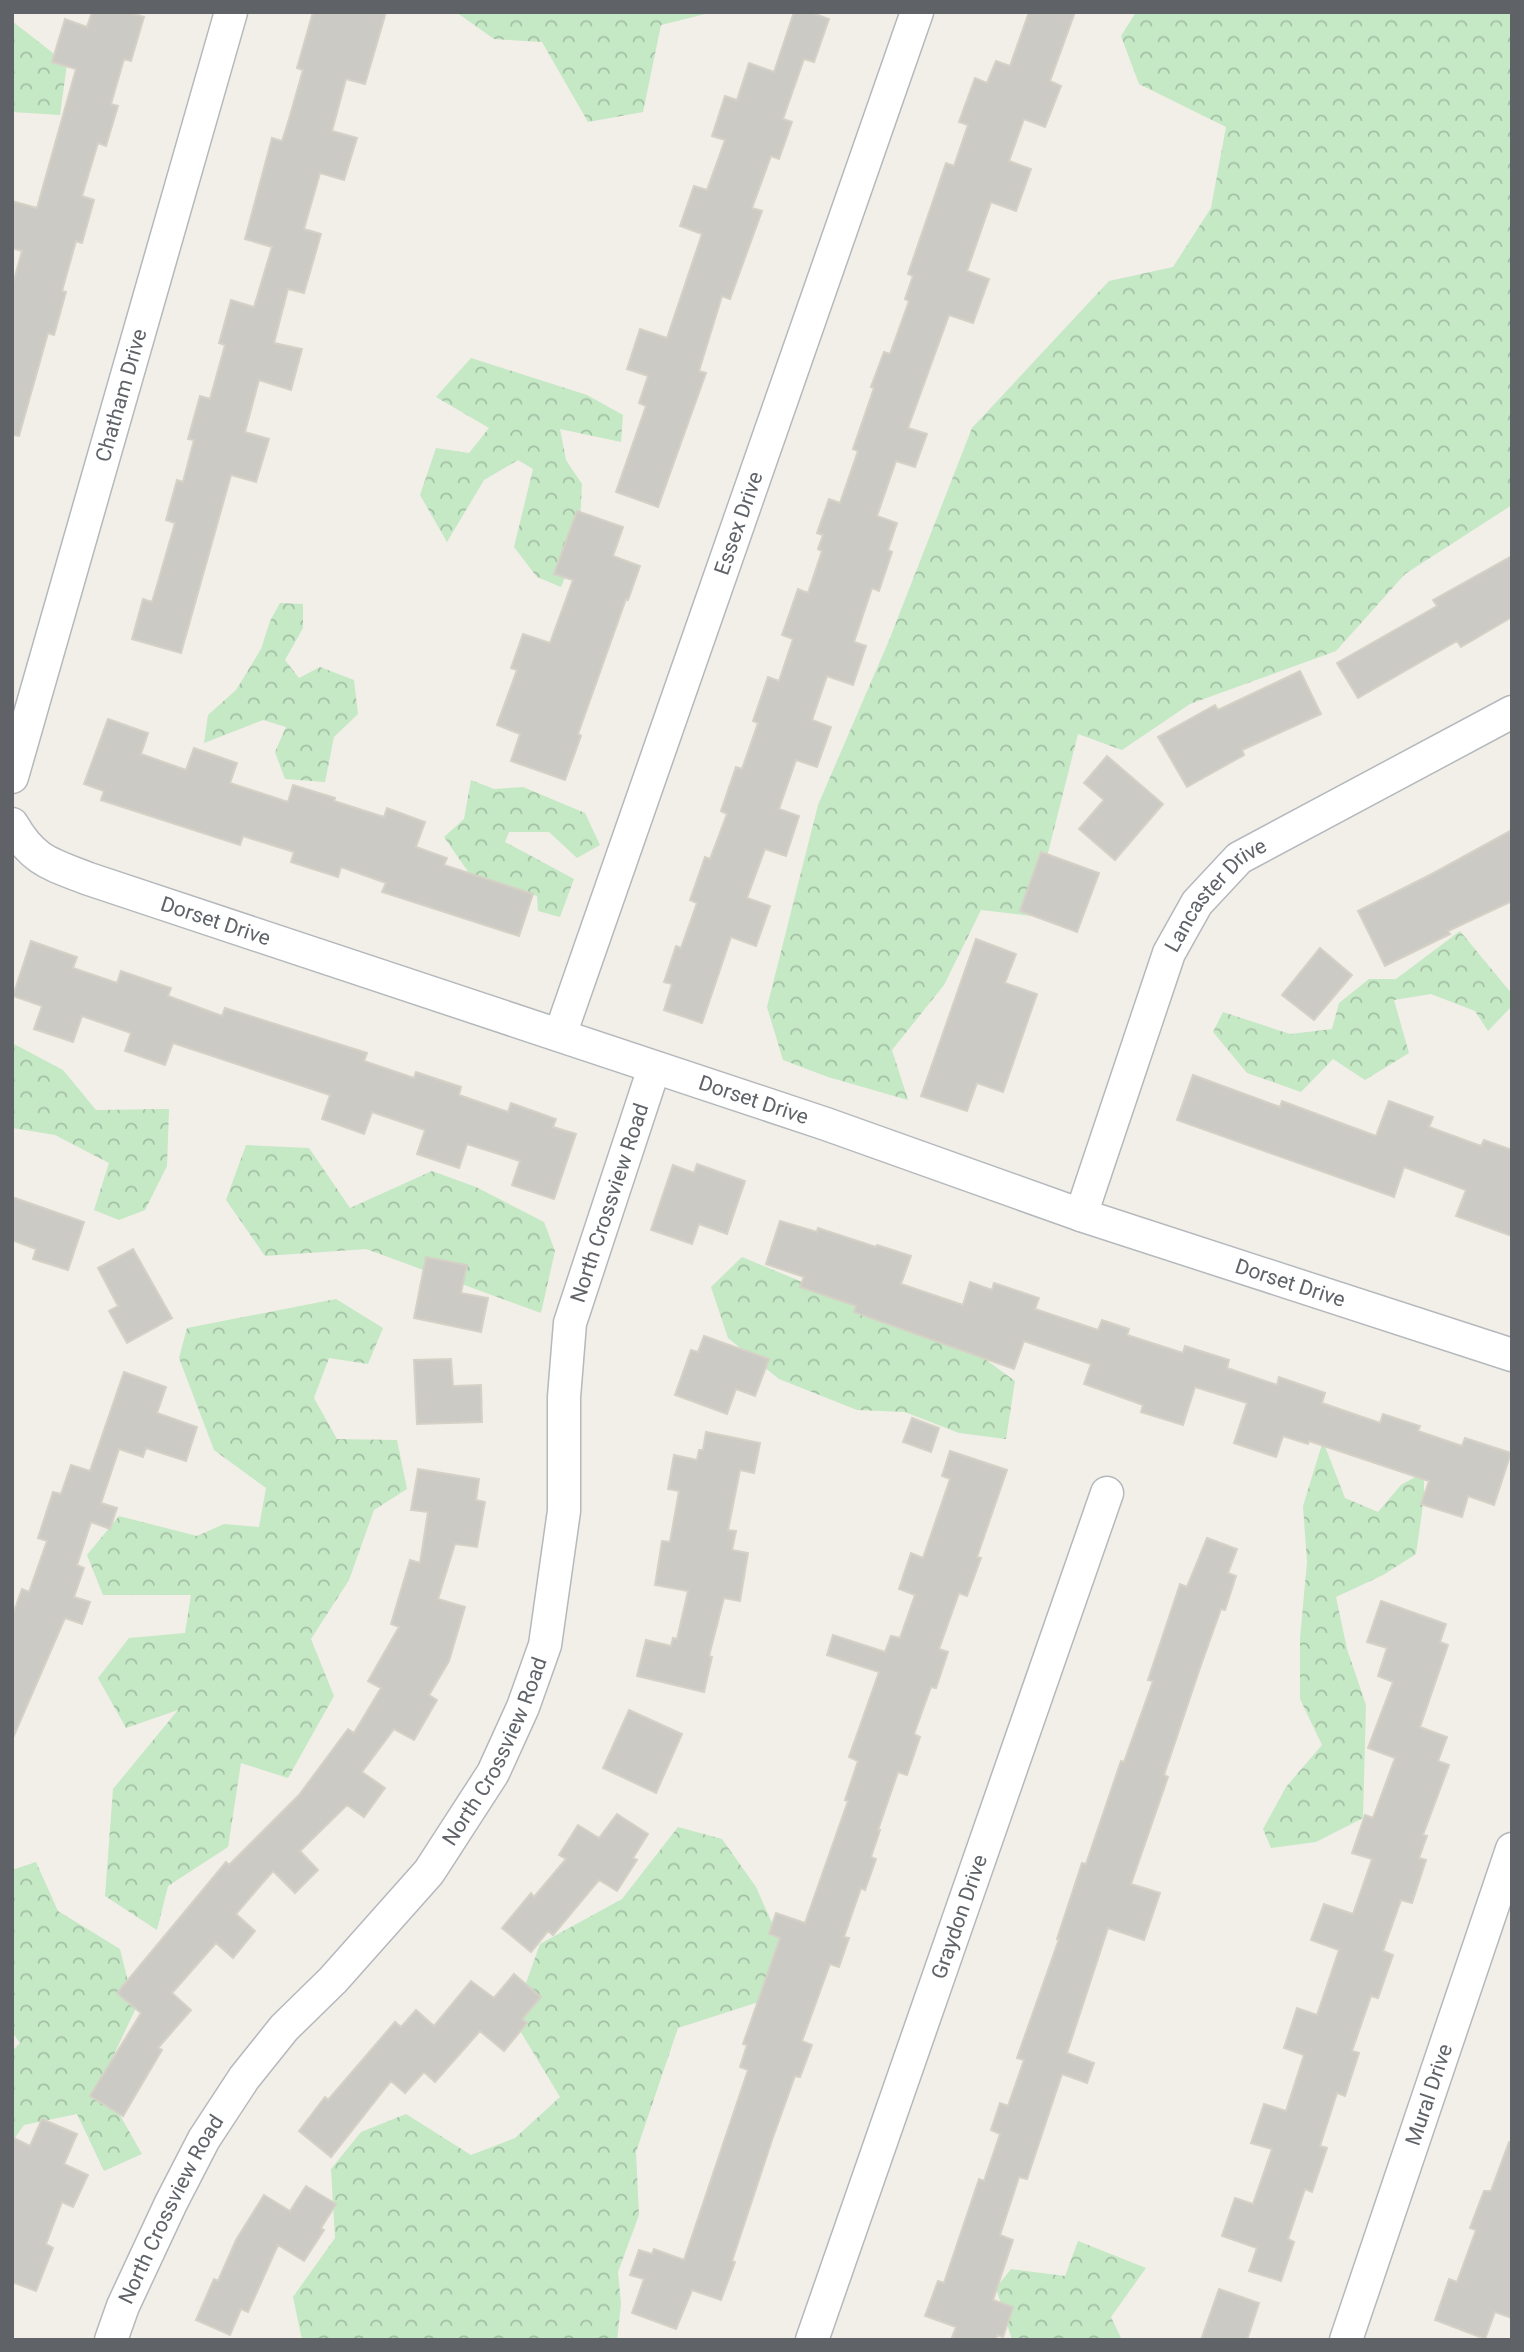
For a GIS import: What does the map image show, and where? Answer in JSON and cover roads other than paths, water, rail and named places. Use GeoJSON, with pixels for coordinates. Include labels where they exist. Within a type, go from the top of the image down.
{"type":"FeatureCollection","features":[{"type":"Feature","properties":{"kind":"street","name":"Chatham Drive"},"geometry":{"type":"LineString","coordinates":[[12,776],[231,12]]}},
{"type":"Feature","properties":{"kind":"street","name":"Essex Drive"},"geometry":{"type":"LineString","coordinates":[[560,1035],[917,12]]}},
{"type":"Feature","properties":{"kind":"street","name":"Lancaster Drive"},"geometry":{"type":"LineString","coordinates":[[1081,1215],[1168,953],[1197,903],[1239,858],[1512,712]]}},
{"type":"Feature","properties":{"kind":"street","name":"Dorset Drive"},"geometry":{"type":"LineString","coordinates":[[12,824],[24,845],[44,862],[89,879],[826,1124],[1081,1215],[1512,1355]]}},
{"type":"Feature","properties":{"kind":"street","name":"North Crossview Road"},"geometry":{"type":"LineString","coordinates":[[111,2340],[133,2283],[204,2139],[244,2078],[284,2028],[333,1980],[429,1872],[493,1773],[523,1707],[545,1645],[564,1511],[564,1397],[570,1323],[654,1068]]}},
{"type":"Feature","properties":{"kind":"street","name":"Graydon Drive"},"geometry":{"type":"LineString","coordinates":[[812,2340],[1107,1493]]}},
{"type":"Feature","properties":{"kind":"street","name":"Mural Drive"},"geometry":{"type":"LineString","coordinates":[[1346,2340],[1512,1849]]}}]}
